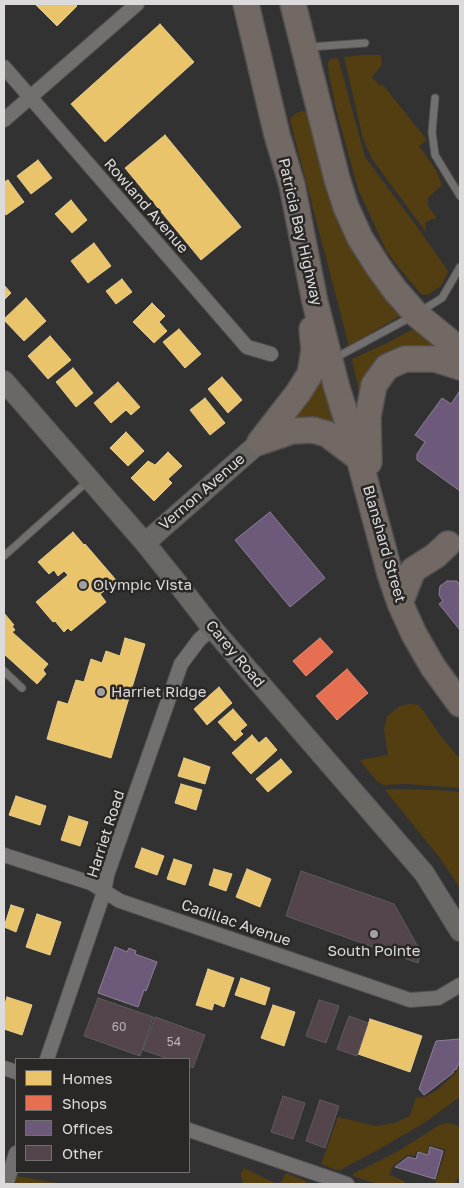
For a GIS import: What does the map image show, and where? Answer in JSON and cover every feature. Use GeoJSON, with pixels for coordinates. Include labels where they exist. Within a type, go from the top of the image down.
{"type":"FeatureCollection","features":[{"type":"Feature","properties":{"kind":"highway","name":"Patricia Bay Highway"},"geometry":{"type":"LineString","coordinates":[[246,4],[277,135],[292,185],[315,302],[337,388],[359,458]]}},
{"type":"Feature","properties":{"kind":"highway"},"geometry":{"type":"LineString","coordinates":[[293,4],[331,158],[346,207],[360,238],[395,290],[416,314],[460,350]]}},
{"type":"Feature","properties":{"kind":"highway"},"geometry":{"type":"LineString","coordinates":[[260,442],[298,393],[310,374],[314,350],[292,185]]}},
{"type":"Feature","properties":{"kind":"highway"},"geometry":{"type":"LineString","coordinates":[[371,502],[368,417],[374,385],[387,367],[405,359],[434,359],[460,367]]}},
{"type":"Feature","properties":{"kind":"highway"},"geometry":{"type":"LineString","coordinates":[[260,442],[292,431],[313,430],[327,434],[359,458]]}},
{"type":"Feature","properties":{"kind":"highway","name":"Blanshard Street"},"geometry":{"type":"LineString","coordinates":[[359,458],[379,539],[400,603],[432,667],[460,704]]}},
{"type":"Feature","properties":{"kind":"highway"},"geometry":{"type":"LineString","coordinates":[[400,603],[413,570],[435,556],[448,544]]}},
{"type":"Feature","properties":{"kind":"street"},"geometry":{"type":"LineString","coordinates":[[4,120],[137,4]]}},
{"type":"Feature","properties":{"kind":"street","name":"Rowland Avenue"},"geometry":{"type":"LineString","coordinates":[[4,68],[247,347],[271,354]]}},
{"type":"Feature","properties":{"kind":"street","name":"Carey Road"},"geometry":{"type":"LineString","coordinates":[[4,381],[145,543],[212,628],[424,873],[460,931]]}},
{"type":"Feature","properties":{"kind":"street","name":"Vernon Avenue"},"geometry":{"type":"LineString","coordinates":[[145,543],[260,442]]}},
{"type":"Feature","properties":{"kind":"street","name":"Harriet Road"},"geometry":{"type":"LineString","coordinates":[[47,1058],[104,892],[107,875],[181,664],[199,640],[212,628]]}},
{"type":"Feature","properties":{"kind":"street","name":"Cadillac Avenue"},"geometry":{"type":"LineString","coordinates":[[4,855],[90,883],[120,901],[410,1000],[438,998],[460,985]]}},
{"type":"Feature","properties":{"kind":"street"},"geometry":{"type":"LineString","coordinates":[[190,1130],[347,1184]]}},
{"type":"Feature","properties":{"kind":"street"},"geometry":{"type":"LineString","coordinates":[[8,1178],[15,1155]]}},
{"type":"Feature","properties":{"kind":"lane"},"geometry":{"type":"LineString","coordinates":[[304,48],[364,43]]}},
{"type":"Feature","properties":{"kind":"lane"},"geometry":{"type":"LineString","coordinates":[[435,98],[432,132],[435,155],[460,196]]}},
{"type":"Feature","properties":{"kind":"lane"},"geometry":{"type":"LineString","coordinates":[[330,360],[442,298],[460,267]]}},
{"type":"Feature","properties":{"kind":"lane"},"geometry":{"type":"LineString","coordinates":[[4,556],[90,480]]}},
{"type":"Feature","properties":{"kind":"lane"},"geometry":{"type":"LineString","coordinates":[[4,671],[22,688]]}},
{"type":"Feature","properties":{"kind":"shaded area"},"geometry":{"type":"Polygon","coordinates":[[[381,55],[382,65],[372,77],[380,86],[383,85],[427,140],[419,146],[436,170],[442,185],[428,198],[428,206],[437,218],[425,223],[426,232],[372,159],[363,138],[344,57],[381,55]]]}},
{"type":"Feature","properties":{"kind":"shaded area"},"geometry":{"type":"Polygon","coordinates":[[[338,58],[365,157],[448,271],[442,285],[428,295],[421,294],[387,252],[358,189],[336,109],[329,74],[328,62],[330,59],[338,58]]]}},
{"type":"Feature","properties":{"kind":"shaded area"},"geometry":{"type":"Polygon","coordinates":[[[301,111],[307,112],[403,314],[349,346],[290,120],[301,111]]]}},
{"type":"Feature","properties":{"kind":"shaded area"},"geometry":{"type":"Polygon","coordinates":[[[417,327],[450,356],[415,351],[363,411],[352,359],[417,327]]]}},
{"type":"Feature","properties":{"kind":"shaded area"},"geometry":{"type":"Polygon","coordinates":[[[324,378],[334,425],[284,423],[324,378]]]}},
{"type":"Feature","properties":{"kind":"shaded area"},"geometry":{"type":"Polygon","coordinates":[[[419,705],[460,759],[460,788],[407,784],[384,785],[378,782],[360,760],[388,755],[384,729],[387,716],[400,706],[419,705]]]}},
{"type":"Feature","properties":{"kind":"shaded area"},"geometry":{"type":"Polygon","coordinates":[[[385,790],[460,792],[460,888],[440,858],[385,790]]]}},
{"type":"Feature","properties":{"kind":"shaded area"},"geometry":{"type":"Polygon","coordinates":[[[460,1065],[460,1097],[427,1121],[342,1169],[336,1170],[321,1164],[338,1117],[376,1126],[394,1123],[410,1116],[416,1097],[423,1098],[436,1091],[457,1072],[460,1065]]]}},
{"type":"Feature","properties":{"kind":"shaded area"},"geometry":{"type":"Polygon","coordinates":[[[449,1123],[457,1125],[460,1129],[460,1176],[454,1184],[435,1184],[446,1150],[429,1145],[427,1153],[416,1151],[415,1156],[407,1155],[393,1166],[389,1175],[405,1181],[404,1184],[378,1184],[353,1176],[353,1174],[395,1153],[438,1126],[449,1123]]]}},
{"type":"Feature","properties":{"kind":"shaded area"},"geometry":{"type":"Polygon","coordinates":[[[244,1168],[277,1184],[243,1184],[241,1173],[244,1168]]]}},
{"type":"Feature","properties":{"kind":"shaded area"},"geometry":{"type":"Polygon","coordinates":[[[286,1173],[308,1182],[302,1184],[280,1184],[286,1173]]]}},
{"type":"Feature","properties":{"kind":"shaded area"},"geometry":{"type":"Polygon","coordinates":[[[12,1175],[50,1182],[65,1184],[6,1184],[12,1175]]]}},
{"type":"Feature","properties":{"kind":"building: Homes"},"geometry":{"type":"Polygon","coordinates":[[[35,4],[75,4],[77,6],[57,26],[35,4]]]}},
{"type":"Feature","properties":{"kind":"building: Homes"},"geometry":{"type":"Polygon","coordinates":[[[160,24],[194,62],[105,142],[71,104],[160,24]]]}},
{"type":"Feature","properties":{"kind":"building: Homes"},"geometry":{"type":"Polygon","coordinates":[[[165,135],[241,227],[201,260],[125,168],[165,135]]]}},
{"type":"Feature","properties":{"kind":"building: Homes"},"geometry":{"type":"Polygon","coordinates":[[[38,160],[52,178],[31,194],[17,176],[38,160]]]}},
{"type":"Feature","properties":{"kind":"building: Homes"},"geometry":{"type":"Polygon","coordinates":[[[8,180],[24,202],[6,215],[4,212],[4,182],[8,180]]]}},
{"type":"Feature","properties":{"kind":"building: Homes"},"geometry":{"type":"Polygon","coordinates":[[[71,200],[87,220],[72,233],[55,214],[71,200]]]}},
{"type":"Feature","properties":{"kind":"building: Homes"},"geometry":{"type":"Polygon","coordinates":[[[94,243],[111,266],[88,283],[71,261],[94,243]]]}},
{"type":"Feature","properties":{"kind":"building: Homes"},"geometry":{"type":"Polygon","coordinates":[[[122,279],[132,292],[116,304],[106,291],[122,279]]]}},
{"type":"Feature","properties":{"kind":"building: Homes"},"geometry":{"type":"Polygon","coordinates":[[[4,285],[11,293],[4,300],[4,285]]]}},
{"type":"Feature","properties":{"kind":"building: Homes"},"geometry":{"type":"Polygon","coordinates":[[[26,298],[46,321],[24,341],[4,319],[26,298]]]}},
{"type":"Feature","properties":{"kind":"building: Homes"},"geometry":{"type":"Polygon","coordinates":[[[152,303],[165,316],[159,322],[167,331],[154,343],[133,322],[152,303]]]}},
{"type":"Feature","properties":{"kind":"building: Homes"},"geometry":{"type":"Polygon","coordinates":[[[179,329],[201,354],[185,368],[163,342],[179,329]]]}},
{"type":"Feature","properties":{"kind":"building: Homes"},"geometry":{"type":"Polygon","coordinates":[[[50,336],[71,360],[48,379],[28,356],[50,336]]]}},
{"type":"Feature","properties":{"kind":"building: Homes"},"geometry":{"type":"Polygon","coordinates":[[[73,368],[93,393],[76,407],[56,382],[73,368]]]}},
{"type":"Feature","properties":{"kind":"building: Homes"},"geometry":{"type":"Polygon","coordinates":[[[222,377],[242,400],[228,413],[208,389],[222,377]]]}},
{"type":"Feature","properties":{"kind":"building: Homes"},"geometry":{"type":"Polygon","coordinates":[[[118,382],[140,407],[131,415],[126,410],[111,423],[94,403],[118,382]]]}},
{"type":"Feature","properties":{"kind":"building: Homes"},"geometry":{"type":"Polygon","coordinates":[[[205,398],[225,423],[210,435],[190,410],[205,398]]]}},
{"type":"Feature","properties":{"kind":"building: Homes"},"geometry":{"type":"Polygon","coordinates":[[[126,432],[144,451],[128,466],[110,448],[126,432]]]}},
{"type":"Feature","properties":{"kind":"building: Homes"},"geometry":{"type":"Polygon","coordinates":[[[168,452],[182,466],[168,479],[172,483],[154,501],[131,478],[148,461],[155,465],[168,452]]]}},
{"type":"Feature","properties":{"kind":"building: Homes","name":"Olympic Vista"},"geometry":{"type":"Polygon","coordinates":[[[73,532],[116,580],[100,594],[106,602],[71,631],[68,628],[64,632],[36,602],[68,575],[64,571],[58,576],[54,570],[49,574],[38,562],[73,532]]]}},
{"type":"Feature","properties":{"kind":"building: Homes"},"geometry":{"type":"Polygon","coordinates":[[[4,613],[14,625],[12,626],[15,630],[12,632],[48,664],[43,670],[46,674],[37,684],[4,654],[4,613]]]}},
{"type":"Feature","properties":{"kind":"building: Homes","name":"Harriet Ridge"},"geometry":{"type":"Polygon","coordinates":[[[125,638],[145,644],[111,758],[47,739],[58,701],[68,704],[76,680],[84,682],[91,659],[102,663],[106,651],[120,656],[125,638]]]}},
{"type":"Feature","properties":{"kind":"building: Homes"},"geometry":{"type":"Polygon","coordinates":[[[219,687],[232,703],[207,725],[194,709],[219,687]]]}},
{"type":"Feature","properties":{"kind":"building: Homes"},"geometry":{"type":"Polygon","coordinates":[[[233,709],[247,725],[240,731],[243,734],[235,741],[218,722],[233,709]]]}},
{"type":"Feature","properties":{"kind":"building: Homes"},"geometry":{"type":"Polygon","coordinates":[[[252,735],[259,743],[266,737],[277,750],[251,774],[232,753],[252,735]]]}},
{"type":"Feature","properties":{"kind":"building: Homes"},"geometry":{"type":"Polygon","coordinates":[[[184,758],[210,767],[205,784],[178,776],[184,758]]]}},
{"type":"Feature","properties":{"kind":"building: Homes"},"geometry":{"type":"Polygon","coordinates":[[[281,759],[292,772],[268,792],[256,779],[281,759]]]}},
{"type":"Feature","properties":{"kind":"building: Homes"},"geometry":{"type":"Polygon","coordinates":[[[181,784],[202,790],[196,810],[175,803],[181,784]]]}},
{"type":"Feature","properties":{"kind":"building: Homes"},"geometry":{"type":"Polygon","coordinates":[[[16,796],[46,806],[40,825],[9,815],[16,796]]]}},
{"type":"Feature","properties":{"kind":"building: Homes"},"geometry":{"type":"Polygon","coordinates":[[[69,816],[88,822],[80,846],[61,840],[69,816]]]}},
{"type":"Feature","properties":{"kind":"building: Homes"},"geometry":{"type":"Polygon","coordinates":[[[142,848],[164,856],[157,875],[135,867],[142,848]]]}},
{"type":"Feature","properties":{"kind":"building: Homes"},"geometry":{"type":"Polygon","coordinates":[[[174,859],[192,865],[185,885],[167,879],[174,859]]]}},
{"type":"Feature","properties":{"kind":"building: Homes"},"geometry":{"type":"Polygon","coordinates":[[[214,869],[232,874],[226,891],[209,885],[214,869]]]}},
{"type":"Feature","properties":{"kind":"building: Homes"},"geometry":{"type":"Polygon","coordinates":[[[247,869],[271,879],[260,907],[236,897],[247,869]]]}},
{"type":"Feature","properties":{"kind":"building: Homes"},"geometry":{"type":"Polygon","coordinates":[[[11,905],[24,909],[16,932],[4,927],[11,905]]]}},
{"type":"Feature","properties":{"kind":"building: Homes"},"geometry":{"type":"Polygon","coordinates":[[[37,914],[61,922],[50,955],[26,947],[37,914]]]}},
{"type":"Feature","properties":{"kind":"building: Homes"},"geometry":{"type":"Polygon","coordinates":[[[208,969],[234,978],[224,1007],[214,1003],[212,1010],[196,1005],[208,969]]]}},
{"type":"Feature","properties":{"kind":"building: Homes"},"geometry":{"type":"Polygon","coordinates":[[[241,978],[270,988],[265,1005],[235,995],[241,978]]]}},
{"type":"Feature","properties":{"kind":"building: Homes"},"geometry":{"type":"Polygon","coordinates":[[[7,997],[32,1005],[22,1035],[4,1029],[4,1007],[7,997]]]}},
{"type":"Feature","properties":{"kind":"building: Homes"},"geometry":{"type":"Polygon","coordinates":[[[273,1005],[295,1012],[284,1046],[261,1038],[273,1005]]]}},
{"type":"Feature","properties":{"kind":"building: Homes"},"geometry":{"type":"Polygon","coordinates":[[[370,1019],[422,1036],[410,1072],[358,1054],[370,1019]]]}},
{"type":"Feature","properties":{"kind":"building: Shops"},"geometry":{"type":"Polygon","coordinates":[[[320,638],[333,652],[306,676],[293,661],[320,638]]]}},
{"type":"Feature","properties":{"kind":"building: Shops"},"geometry":{"type":"Polygon","coordinates":[[[347,669],[368,693],[337,720],[316,696],[347,669]]]}},
{"type":"Feature","properties":{"kind":"building: Offices"},"geometry":{"type":"Polygon","coordinates":[[[459,392],[460,491],[417,460],[417,454],[425,442],[415,435],[442,398],[451,404],[459,392]]]}},
{"type":"Feature","properties":{"kind":"building: Offices"},"geometry":{"type":"Polygon","coordinates":[[[270,512],[325,578],[290,607],[235,540],[270,512]]]}},
{"type":"Feature","properties":{"kind":"building: Offices"},"geometry":{"type":"Polygon","coordinates":[[[447,581],[457,581],[460,586],[460,630],[439,604],[443,601],[439,595],[440,586],[447,581]]]}},
{"type":"Feature","properties":{"kind":"building: Offices"},"geometry":{"type":"Polygon","coordinates":[[[115,947],[127,952],[129,948],[136,951],[135,954],[157,962],[138,1007],[98,993],[115,947]]]}},
{"type":"Feature","properties":{"kind":"building: Offices"},"geometry":{"type":"Polygon","coordinates":[[[460,1039],[460,1064],[456,1070],[454,1069],[453,1073],[424,1095],[419,1089],[436,1041],[460,1039]]]}},
{"type":"Feature","properties":{"kind":"building: Offices"},"geometry":{"type":"Polygon","coordinates":[[[430,1147],[443,1151],[435,1179],[395,1167],[408,1157],[416,1159],[418,1152],[428,1155],[430,1147]]]}},
{"type":"Feature","properties":{"kind":"building: Other","name":"South Pointe"},"geometry":{"type":"Polygon","coordinates":[[[301,871],[394,904],[421,952],[418,963],[286,916],[301,871]]]}},
{"type":"Feature","properties":{"kind":"building: Other"},"geometry":{"type":"Polygon","coordinates":[[[98,998],[153,1017],[140,1056],[84,1036],[98,998]]]}},
{"type":"Feature","properties":{"kind":"building: Other"},"geometry":{"type":"Polygon","coordinates":[[[319,1000],[339,1006],[326,1043],[306,1036],[319,1000]]]}},
{"type":"Feature","properties":{"kind":"building: Other"},"geometry":{"type":"Polygon","coordinates":[[[349,1016],[368,1023],[357,1056],[337,1049],[349,1016]]]}},
{"type":"Feature","properties":{"kind":"building: Other"},"geometry":{"type":"Polygon","coordinates":[[[155,1017],[205,1035],[193,1068],[190,1066],[190,1058],[166,1058],[143,1050],[155,1017]]]}},
{"type":"Feature","properties":{"kind":"building: Other"},"geometry":{"type":"Polygon","coordinates":[[[283,1096],[305,1103],[293,1139],[271,1132],[283,1096]]]}},
{"type":"Feature","properties":{"kind":"building: Other"},"geometry":{"type":"Polygon","coordinates":[[[320,1100],[339,1106],[325,1148],[306,1141],[320,1100]]]}},
{"type":"Feature","properties":{"kind":"place","name":"Olympic Vista"},"geometry":{"type":"Point","coordinates":[83,585]}},
{"type":"Feature","properties":{"kind":"place","name":"Harriet Ridge"},"geometry":{"type":"Point","coordinates":[101,692]}},
{"type":"Feature","properties":{"kind":"place","name":"South Pointe"},"geometry":{"type":"Point","coordinates":[374,934]}}]}
